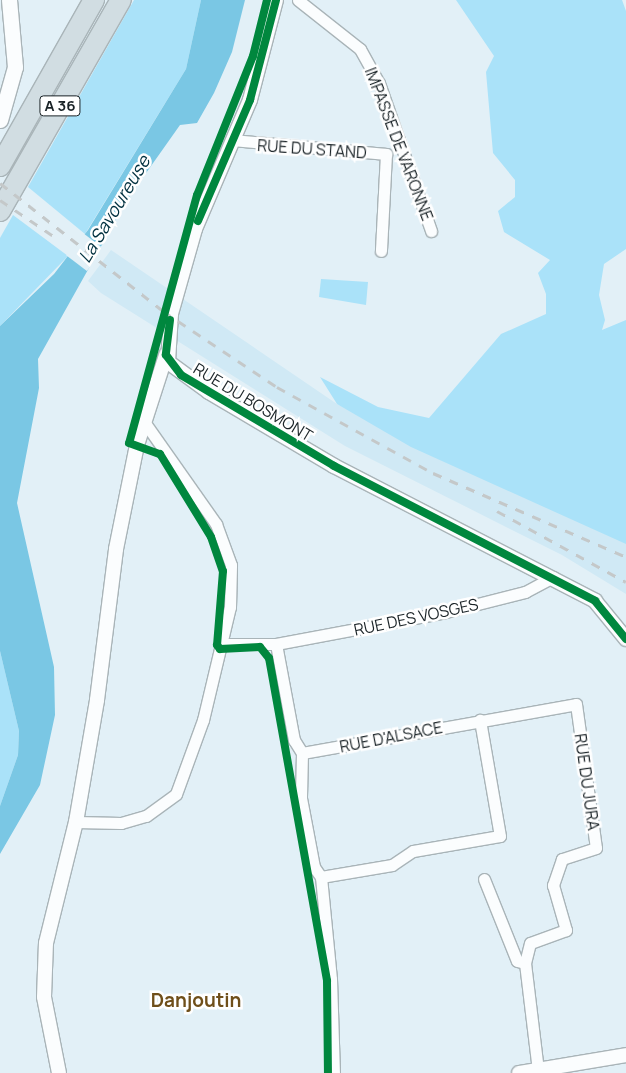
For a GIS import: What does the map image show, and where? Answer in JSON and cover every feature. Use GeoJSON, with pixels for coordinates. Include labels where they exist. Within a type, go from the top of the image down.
{"type":"FeatureCollection","features":[{"type":"Feature","properties":{"kind":"highway","name":"A 36"},"geometry":{"type":"LineString","coordinates":[[0,166],[94,0]]}},
{"type":"Feature","properties":{"kind":"highway","name":"A 36"},"geometry":{"type":"LineString","coordinates":[[0,211],[121,0]]}},
{"type":"Feature","properties":{"kind":"main road"},"geometry":{"type":"LineString","coordinates":[[0,120],[14,67],[9,0]]}},
{"type":"Feature","properties":{"kind":"street"},"geometry":{"type":"LineString","coordinates":[[59,1073],[44,997],[46,952],[76,822],[98,700],[116,549],[145,423],[166,355],[171,314],[195,230],[264,58],[276,0]]}},
{"type":"Feature","properties":{"kind":"street","name":"IMPASSE DE VARONNE"},"geometry":{"type":"LineString","coordinates":[[298,0],[360,49],[379,83],[431,231]]}},
{"type":"Feature","properties":{"kind":"street","name":"RUE DU STAND"},"geometry":{"type":"LineString","coordinates":[[232,140],[386,154],[381,251]]}},
{"type":"Feature","properties":{"kind":"street","name":"RUE DU BOSMONT"},"geometry":{"type":"LineString","coordinates":[[166,355],[181,375],[262,425],[402,503],[553,577],[595,601],[626,639]]}},
{"type":"Feature","properties":{"kind":"street"},"geometry":{"type":"LineString","coordinates":[[76,822],[121,823],[146,816],[176,794],[195,747],[221,644],[231,579],[226,547],[216,524],[145,423]]}},
{"type":"Feature","properties":{"kind":"street","name":"RUE DES VOSGES"},"geometry":{"type":"LineString","coordinates":[[221,644],[276,644],[442,613],[525,592],[553,577]]}},
{"type":"Feature","properties":{"kind":"street"},"geometry":{"type":"LineString","coordinates":[[276,644],[294,740],[302,753],[301,798],[314,867],[321,877],[331,979],[334,1073]]}},
{"type":"Feature","properties":{"kind":"street","name":"RUE DU JURA"},"geometry":{"type":"LineString","coordinates":[[480,720],[576,704],[596,848],[562,859],[553,885],[566,930],[530,943],[525,963],[538,1070]]}},
{"type":"Feature","properties":{"kind":"street"},"geometry":{"type":"LineString","coordinates":[[321,877],[392,865],[412,851],[500,836],[480,720]]}},
{"type":"Feature","properties":{"kind":"street","name":"RUE D'ALSACE"},"geometry":{"type":"LineString","coordinates":[[302,753],[480,720]]}},
{"type":"Feature","properties":{"kind":"street"},"geometry":{"type":"LineString","coordinates":[[484,879],[517,961],[525,963]]}},
{"type":"Feature","properties":{"kind":"street"},"geometry":{"type":"LineString","coordinates":[[519,1073],[626,1055]]}},
{"type":"Feature","properties":{"kind":"shaded area"},"geometry":{"type":"Polygon","coordinates":[[[134,0],[201,0],[186,69],[85,234],[28,187],[134,0]]]}},
{"type":"Feature","properties":{"kind":"shaded area"},"geometry":{"type":"Polygon","coordinates":[[[456,0],[622,0],[626,11],[626,249],[604,264],[599,295],[605,320],[602,330],[626,320],[626,544],[411,447],[337,404],[320,377],[378,407],[429,418],[501,334],[546,314],[546,294],[538,273],[550,260],[504,232],[498,211],[515,197],[515,180],[493,153],[486,72],[494,56],[456,0]]]}},
{"type":"Feature","properties":{"kind":"shaded area"},"geometry":{"type":"Polygon","coordinates":[[[13,215],[68,256],[0,326],[0,238],[13,215]]]}},
{"type":"Feature","properties":{"kind":"shaded area"},"geometry":{"type":"Polygon","coordinates":[[[111,250],[337,404],[626,543],[626,594],[562,555],[345,446],[101,293],[88,281],[111,250]]]}},
{"type":"Feature","properties":{"kind":"shaded area"},"geometry":{"type":"Polygon","coordinates":[[[321,279],[368,282],[366,305],[319,297],[321,279]]]}},
{"type":"Feature","properties":{"kind":"shaded area"},"geometry":{"type":"Polygon","coordinates":[[[0,651],[19,731],[18,755],[0,806],[0,651]]]}},
{"type":"Feature","properties":{"kind":"water","name":"La Savoureuse"},"geometry":{"type":"Polygon","coordinates":[[[201,0],[245,0],[232,52],[214,93],[197,123],[180,125],[127,200],[38,359],[39,388],[17,503],[54,667],[55,715],[40,785],[0,854],[0,806],[18,755],[19,731],[0,651],[0,326],[54,274],[88,230],[186,69],[201,0]]]}},
{"type":"Feature","properties":{"kind":"pier"},"geometry":{"type":"Polygon","coordinates":[[[83,233],[104,249],[87,271],[66,255],[83,233]]]}},
{"type":"Feature","properties":{"kind":"railway"},"geometry":{"type":"LineString","coordinates":[[0,183],[163,311],[277,387],[433,473],[626,557]]}},
{"type":"Feature","properties":{"kind":"railway"},"geometry":{"type":"LineString","coordinates":[[0,200],[52,235]]}},
{"type":"Feature","properties":{"kind":"railway"},"geometry":{"type":"LineString","coordinates":[[497,511],[626,582]]}},
{"type":"Feature","properties":{"kind":"cycle path"},"geometry":{"type":"LineString","coordinates":[[267,0],[253,56],[197,195],[129,443],[160,454],[211,537],[223,571],[217,645],[220,649],[260,647],[269,658],[327,981],[328,1073]]}},
{"type":"Feature","properties":{"kind":"cycle path"},"geometry":{"type":"LineString","coordinates":[[198,221],[250,100],[276,0]]}},
{"type":"Feature","properties":{"kind":"cycle path"},"geometry":{"type":"LineString","coordinates":[[170,320],[166,355],[181,375],[334,466],[595,601],[626,639]]}},
{"type":"Feature","properties":{"kind":"district","name":"Danjoutin"},"geometry":{"type":"Point","coordinates":[196,1001]}}]}
